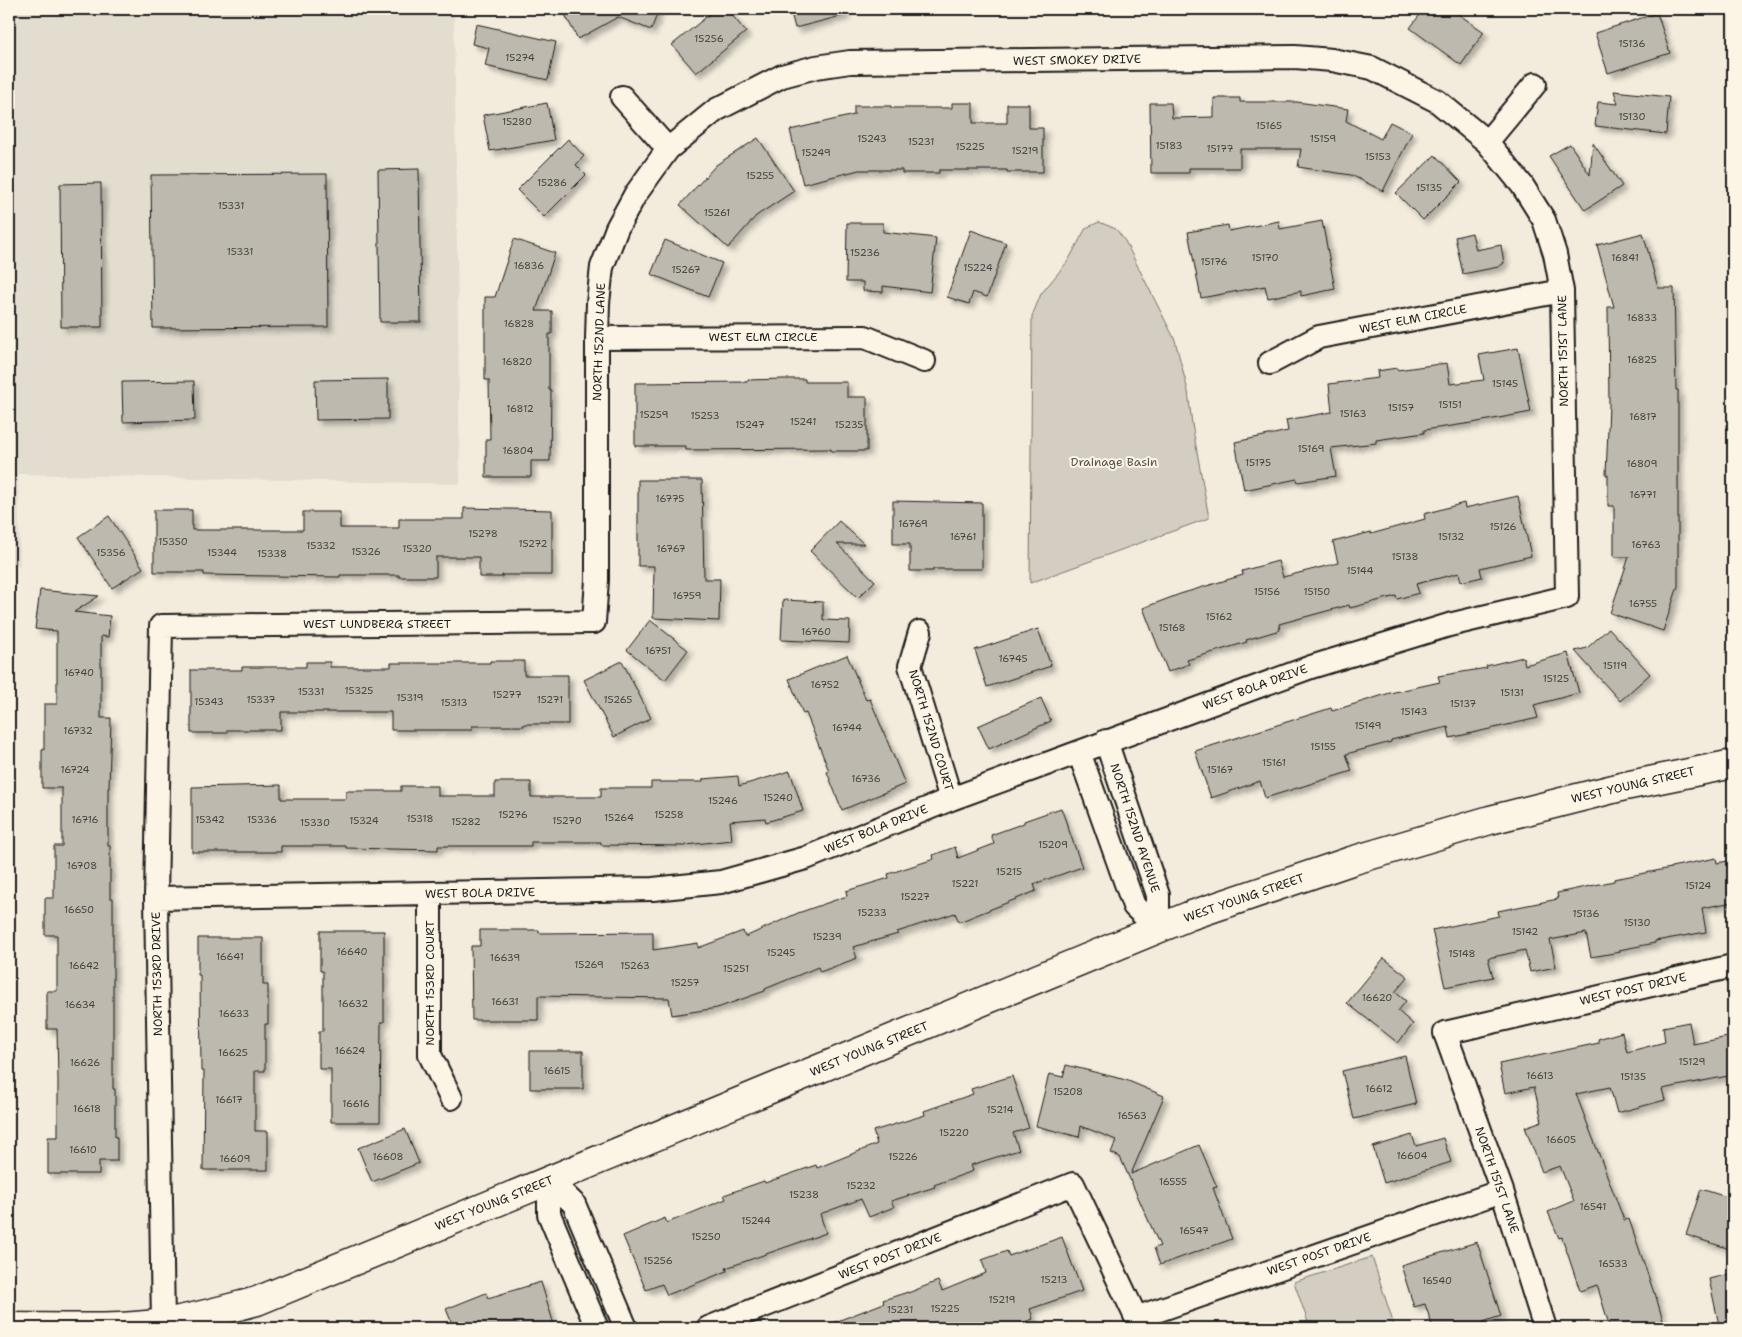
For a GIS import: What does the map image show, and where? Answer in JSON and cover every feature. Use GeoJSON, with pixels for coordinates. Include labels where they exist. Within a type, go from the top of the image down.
{"type":"FeatureCollection","features":[{"type":"Feature","properties":{"kind":"street","name":"WEST SMOKEY DRIVE"},"geometry":{"type":"LineString","coordinates":[[668,149],[716,110],[782,76],[850,62],[1295,57],[1332,60],[1372,68],[1437,102],[1487,142]]}},
{"type":"Feature","properties":{"kind":"street"},"geometry":{"type":"LineString","coordinates":[[1487,142],[1535,84]]}},
{"type":"Feature","properties":{"kind":"street"},"geometry":{"type":"LineString","coordinates":[[622,98],[668,149]]}},
{"type":"Feature","properties":{"kind":"street","name":"NORTH 151ST LANE"},"geometry":{"type":"LineString","coordinates":[[1487,142],[1522,185],[1544,220],[1555,254],[1562,290],[1567,597]]}},
{"type":"Feature","properties":{"kind":"street","name":"NORTH 152ND LANE"},"geometry":{"type":"LineString","coordinates":[[594,622],[597,580],[597,338],[602,267],[617,228],[635,195],[668,149]]}},
{"type":"Feature","properties":{"kind":"street","name":"WEST ELM CIRCLE"},"geometry":{"type":"LineString","coordinates":[[1270,363],[1319,337],[1562,290]]}},
{"type":"Feature","properties":{"kind":"street","name":"WEST ELM CIRCLE"},"geometry":{"type":"LineString","coordinates":[[597,338],[865,337],[924,362]]}},
{"type":"Feature","properties":{"kind":"street","name":"WEST BOLA DRIVE"},"geometry":{"type":"LineString","coordinates":[[156,898],[653,889],[721,882],[806,858],[951,799],[1311,667],[1449,625],[1567,597]]}},
{"type":"Feature","properties":{"kind":"street","name":"WEST LUNDBERG STREET"},"geometry":{"type":"LineString","coordinates":[[161,626],[594,622]]}},
{"type":"Feature","properties":{"kind":"street","name":"NORTH 153RD DRIVE"},"geometry":{"type":"LineString","coordinates":[[161,626],[156,898],[163,1323]]}},
{"type":"Feature","properties":{"kind":"street","name":"NORTH 152ND COURT"},"geometry":{"type":"LineString","coordinates":[[920,632],[910,666],[951,799]]}},
{"type":"Feature","properties":{"kind":"street","name":"NORTH 152ND AVENUE"},"geometry":{"type":"LineString","coordinates":[[1106,741],[1158,895],[1158,929]]}},
{"type":"Feature","properties":{"kind":"street","name":"NORTH 152ND AVENUE"},"geometry":{"type":"LineString","coordinates":[[1080,752],[1134,906],[1158,929]]}},
{"type":"Feature","properties":{"kind":"street","name":"WEST YOUNG STREET"},"geometry":{"type":"LineString","coordinates":[[9,1327],[114,1327],[163,1323],[256,1301],[1189,916],[1322,870],[1490,820],[1625,786],[1733,764]]}},
{"type":"Feature","properties":{"kind":"street","name":"NORTH 153RD COURT"},"geometry":{"type":"LineString","coordinates":[[430,894],[430,1055],[451,1098]]}},
{"type":"Feature","properties":{"kind":"street","name":"WEST POST DRIVE"},"geometry":{"type":"LineString","coordinates":[[1445,1033],[1733,966]]}},
{"type":"Feature","properties":{"kind":"street","name":"NORTH 151ST LANE"},"geometry":{"type":"LineString","coordinates":[[1445,1033],[1502,1191],[1545,1328]]}},
{"type":"Feature","properties":{"kind":"street"},"geometry":{"type":"LineString","coordinates":[[549,1180],[549,1214],[597,1328]]}},
{"type":"Feature","properties":{"kind":"street"},"geometry":{"type":"LineString","coordinates":[[549,1180],[574,1204],[626,1328]]}},
{"type":"Feature","properties":{"kind":"street","name":"WEST POST DRIVE"},"geometry":{"type":"LineString","coordinates":[[708,1328],[1073,1184],[1139,1323],[1502,1191]]}},
{"type":"Feature","properties":{"kind":"shaded area"},"geometry":{"type":"Polygon","coordinates":[[[9,9],[454,9],[460,484],[18,474],[20,565],[9,566],[9,9]]]}},
{"type":"Feature","properties":{"kind":"green space","name":"Drainage Basin"},"geometry":{"type":"Polygon","coordinates":[[[1099,222],[1116,229],[1125,241],[1175,340],[1188,391],[1209,518],[1030,583],[1032,316],[1041,294],[1068,261],[1086,228],[1099,222]]]}},
{"type":"Feature","properties":{"kind":"green space"},"geometry":{"type":"Polygon","coordinates":[[[1372,1257],[1395,1328],[1310,1328],[1294,1282],[1372,1257]]]}},
{"type":"Feature","properties":{"kind":"building"},"geometry":{"type":"Polygon","coordinates":[[[562,9],[659,9],[651,30],[618,17],[578,39],[562,9]]]}},
{"type":"Feature","properties":{"kind":"building"},"geometry":{"type":"Polygon","coordinates":[[[716,9],[727,9],[746,32],[696,73],[672,45],[716,9]]]}},
{"type":"Feature","properties":{"kind":"building"},"geometry":{"type":"Polygon","coordinates":[[[790,9],[844,9],[845,15],[795,28],[790,9]]]}},
{"type":"Feature","properties":{"kind":"building"},"geometry":{"type":"Polygon","coordinates":[[[1424,9],[1451,9],[1484,32],[1461,65],[1410,28],[1424,9]]]}},
{"type":"Feature","properties":{"kind":"building"},"geometry":{"type":"Polygon","coordinates":[[[1657,13],[1670,53],[1608,73],[1595,33],[1657,13]]]}},
{"type":"Feature","properties":{"kind":"building"},"geometry":{"type":"Polygon","coordinates":[[[476,24],[556,42],[548,80],[485,66],[489,48],[472,44],[476,24]]]}},
{"type":"Feature","properties":{"kind":"building"},"geometry":{"type":"Polygon","coordinates":[[[1614,91],[1669,97],[1666,134],[1595,126],[1598,102],[1618,104],[1614,91]]]}},
{"type":"Feature","properties":{"kind":"building"},"geometry":{"type":"Polygon","coordinates":[[[1214,98],[1240,98],[1240,102],[1297,102],[1348,109],[1346,121],[1381,139],[1390,122],[1412,133],[1383,191],[1351,175],[1298,167],[1301,149],[1240,149],[1240,168],[1189,168],[1189,173],[1151,173],[1150,103],[1171,103],[1172,118],[1214,117],[1214,98]]]}},
{"type":"Feature","properties":{"kind":"building"},"geometry":{"type":"Polygon","coordinates":[[[547,103],[554,140],[490,151],[483,115],[547,103]]]}},
{"type":"Feature","properties":{"kind":"building"},"geometry":{"type":"Polygon","coordinates":[[[952,103],[973,103],[973,123],[1007,123],[1007,104],[1029,104],[1029,128],[1043,128],[1043,172],[939,170],[939,173],[902,173],[902,170],[859,170],[803,184],[790,130],[854,115],[854,106],[952,108],[952,103]]]}},
{"type":"Feature","properties":{"kind":"building"},"geometry":{"type":"Polygon","coordinates":[[[758,138],[794,191],[756,216],[728,248],[680,205],[716,165],[758,138]]]}},
{"type":"Feature","properties":{"kind":"building"},"geometry":{"type":"Polygon","coordinates":[[[568,139],[584,156],[576,165],[586,175],[544,217],[517,190],[568,139]]]}},
{"type":"Feature","properties":{"kind":"building"},"geometry":{"type":"Polygon","coordinates":[[[1593,143],[1622,186],[1585,210],[1549,156],[1570,144],[1590,175],[1593,143]]]}},
{"type":"Feature","properties":{"kind":"building"},"geometry":{"type":"Polygon","coordinates":[[[1435,155],[1461,182],[1423,220],[1396,193],[1435,155]]]}},
{"type":"Feature","properties":{"kind":"building"},"geometry":{"type":"Polygon","coordinates":[[[419,169],[421,322],[380,322],[378,170],[419,169]]]}},
{"type":"Feature","properties":{"kind":"building"},"geometry":{"type":"Polygon","coordinates":[[[327,174],[328,327],[153,328],[151,175],[327,174]]]}},
{"type":"Feature","properties":{"kind":"building"},"geometry":{"type":"Polygon","coordinates":[[[101,183],[102,327],[61,327],[60,184],[101,183]]]}},
{"type":"Feature","properties":{"kind":"building"},"geometry":{"type":"Polygon","coordinates":[[[1279,221],[1280,229],[1322,221],[1335,289],[1301,296],[1301,291],[1268,298],[1265,286],[1201,298],[1188,232],[1228,225],[1229,231],[1279,221]]]}},
{"type":"Feature","properties":{"kind":"building"},"geometry":{"type":"Polygon","coordinates":[[[847,223],[883,223],[883,232],[936,238],[930,292],[883,286],[883,292],[863,291],[863,282],[846,282],[847,223]]]}},
{"type":"Feature","properties":{"kind":"building"},"geometry":{"type":"Polygon","coordinates":[[[971,230],[1006,243],[987,297],[973,292],[969,304],[947,297],[971,230]]]}},
{"type":"Feature","properties":{"kind":"building"},"geometry":{"type":"Polygon","coordinates":[[[1472,233],[1476,250],[1501,245],[1504,263],[1498,267],[1463,274],[1455,237],[1472,233]]]}},
{"type":"Feature","properties":{"kind":"building"},"geometry":{"type":"Polygon","coordinates":[[[1643,233],[1658,288],[1674,288],[1676,390],[1678,390],[1678,586],[1663,631],[1610,613],[1629,557],[1614,557],[1614,506],[1608,506],[1608,475],[1606,475],[1609,405],[1608,307],[1614,307],[1597,245],[1643,233]]]}},
{"type":"Feature","properties":{"kind":"building"},"geometry":{"type":"Polygon","coordinates":[[[514,239],[555,253],[536,311],[552,311],[552,334],[549,334],[549,390],[551,390],[550,461],[531,461],[531,477],[486,477],[486,439],[490,439],[489,380],[485,380],[485,297],[495,297],[514,239]]]}},
{"type":"Feature","properties":{"kind":"building"},"geometry":{"type":"Polygon","coordinates":[[[665,240],[722,263],[708,297],[651,274],[665,240]]]}},
{"type":"Feature","properties":{"kind":"building"},"geometry":{"type":"Polygon","coordinates":[[[1518,348],[1531,412],[1424,430],[1424,433],[1376,440],[1376,443],[1331,448],[1336,476],[1298,482],[1297,479],[1244,490],[1235,442],[1288,431],[1286,420],[1332,412],[1329,384],[1378,378],[1377,371],[1447,363],[1450,384],[1484,380],[1479,355],[1518,348]]]}},
{"type":"Feature","properties":{"kind":"building"},"geometry":{"type":"Polygon","coordinates":[[[388,379],[388,419],[316,420],[315,380],[388,379]]]}},
{"type":"Feature","properties":{"kind":"building"},"geometry":{"type":"Polygon","coordinates":[[[805,379],[805,382],[847,382],[847,397],[867,397],[867,451],[831,451],[831,449],[686,450],[686,446],[635,446],[635,383],[747,382],[747,380],[805,379]]]}},
{"type":"Feature","properties":{"kind":"building"},"geometry":{"type":"Polygon","coordinates":[[[194,381],[195,420],[123,422],[122,382],[194,381]]]}},
{"type":"Feature","properties":{"kind":"building"},"geometry":{"type":"Polygon","coordinates":[[[638,480],[702,480],[704,579],[720,579],[719,621],[653,618],[654,566],[638,566],[638,480]]]}},
{"type":"Feature","properties":{"kind":"building"},"geometry":{"type":"Polygon","coordinates":[[[1518,496],[1531,556],[1480,568],[1482,577],[1461,582],[1459,573],[1416,584],[1419,593],[1397,599],[1396,596],[1350,608],[1349,605],[1279,624],[1280,630],[1187,660],[1189,664],[1168,672],[1143,608],[1180,594],[1243,575],[1242,571],[1278,561],[1283,577],[1338,563],[1333,542],[1425,519],[1424,514],[1464,503],[1465,508],[1518,496]]]}},
{"type":"Feature","properties":{"kind":"building"},"geometry":{"type":"Polygon","coordinates":[[[893,501],[982,503],[982,569],[910,571],[910,544],[893,544],[893,501]]]}},
{"type":"Feature","properties":{"kind":"building"},"geometry":{"type":"Polygon","coordinates":[[[464,508],[552,510],[552,575],[479,577],[479,557],[436,557],[436,577],[399,577],[399,575],[340,575],[340,577],[204,575],[204,572],[154,572],[154,510],[192,510],[192,530],[303,530],[303,512],[340,512],[340,528],[399,528],[399,519],[464,519],[464,508]]]}},
{"type":"Feature","properties":{"kind":"building"},"geometry":{"type":"Polygon","coordinates":[[[109,516],[143,568],[112,588],[78,537],[109,516]]]}},
{"type":"Feature","properties":{"kind":"building"},"geometry":{"type":"Polygon","coordinates":[[[839,521],[864,544],[837,544],[875,581],[858,598],[810,551],[839,521]]]}},
{"type":"Feature","properties":{"kind":"building"},"geometry":{"type":"Polygon","coordinates":[[[40,590],[99,596],[74,612],[110,616],[108,637],[101,636],[101,718],[111,718],[108,846],[110,846],[110,898],[113,898],[113,1089],[115,1089],[117,1161],[99,1161],[99,1174],[48,1174],[48,1137],[58,1137],[57,1029],[47,1029],[47,991],[57,991],[57,935],[45,935],[45,898],[54,898],[54,846],[62,846],[62,788],[42,788],[44,704],[57,704],[57,631],[35,629],[40,590]]]}},
{"type":"Feature","properties":{"kind":"building"},"geometry":{"type":"Polygon","coordinates":[[[783,600],[823,602],[823,620],[850,621],[849,643],[781,640],[783,600]]]}},
{"type":"Feature","properties":{"kind":"building"},"geometry":{"type":"Polygon","coordinates":[[[650,620],[688,650],[665,680],[627,650],[650,620]]]}},
{"type":"Feature","properties":{"kind":"building"},"geometry":{"type":"Polygon","coordinates":[[[1609,628],[1650,674],[1620,701],[1575,651],[1587,648],[1609,628]]]}},
{"type":"Feature","properties":{"kind":"building"},"geometry":{"type":"Polygon","coordinates":[[[1038,629],[1051,666],[987,687],[975,650],[1038,629]]]}},
{"type":"Feature","properties":{"kind":"building"},"geometry":{"type":"Polygon","coordinates":[[[1568,653],[1579,693],[1534,705],[1538,718],[1450,738],[1448,727],[1391,740],[1391,742],[1346,754],[1352,771],[1265,798],[1260,781],[1211,798],[1195,751],[1331,708],[1332,711],[1390,693],[1440,682],[1438,676],[1487,668],[1486,666],[1523,657],[1525,665],[1568,653]]]}},
{"type":"Feature","properties":{"kind":"building"},"geometry":{"type":"Polygon","coordinates":[[[847,655],[866,700],[870,699],[905,784],[842,810],[806,713],[803,714],[789,679],[847,655]]]}},
{"type":"Feature","properties":{"kind":"building"},"geometry":{"type":"Polygon","coordinates":[[[490,661],[524,661],[524,675],[568,675],[568,724],[472,726],[472,730],[391,730],[391,712],[281,712],[281,730],[227,730],[227,733],[191,733],[191,670],[242,670],[242,667],[306,667],[306,662],[330,662],[330,667],[391,667],[391,663],[490,663],[490,661]]]}},
{"type":"Feature","properties":{"kind":"building"},"geometry":{"type":"Polygon","coordinates":[[[622,661],[651,718],[614,737],[584,680],[622,661]]]}},
{"type":"Feature","properties":{"kind":"building"},"geometry":{"type":"Polygon","coordinates":[[[1041,698],[1051,721],[989,749],[978,726],[1041,698]]]}},
{"type":"Feature","properties":{"kind":"building"},"geometry":{"type":"Polygon","coordinates":[[[790,771],[803,811],[766,822],[765,818],[730,821],[732,840],[686,846],[601,845],[601,842],[531,842],[531,846],[438,846],[438,850],[346,848],[346,846],[281,846],[281,852],[192,852],[192,787],[281,785],[281,799],[346,799],[346,791],[401,791],[401,786],[438,786],[438,796],[495,796],[495,782],[531,782],[531,797],[601,797],[601,788],[651,788],[651,782],[703,782],[703,779],[738,776],[739,786],[790,771]]]}},
{"type":"Feature","properties":{"kind":"building"},"geometry":{"type":"Polygon","coordinates":[[[1061,808],[1082,867],[1034,884],[1036,891],[959,922],[955,913],[897,932],[898,934],[853,947],[857,958],[820,972],[818,967],[765,989],[765,991],[717,1008],[672,1015],[669,998],[538,996],[538,1020],[472,1020],[471,946],[480,946],[480,930],[539,930],[539,933],[653,932],[653,950],[698,943],[698,948],[743,931],[745,937],[798,913],[847,896],[846,891],[889,878],[888,874],[934,859],[933,855],[955,847],[958,858],[994,844],[991,835],[1061,808]]]}},
{"type":"Feature","properties":{"kind":"building"},"geometry":{"type":"Polygon","coordinates":[[[1716,858],[1717,863],[1733,860],[1733,902],[1702,908],[1706,932],[1655,941],[1655,943],[1619,950],[1620,952],[1591,957],[1586,933],[1550,940],[1556,967],[1530,972],[1525,950],[1488,958],[1493,977],[1445,987],[1432,930],[1499,916],[1498,911],[1558,899],[1557,893],[1716,858]]]}},
{"type":"Feature","properties":{"kind":"building"},"geometry":{"type":"Polygon","coordinates":[[[320,931],[384,931],[384,1022],[381,1022],[380,1122],[331,1122],[331,1069],[319,1069],[319,1031],[323,1031],[323,971],[320,971],[320,931]]]}},
{"type":"Feature","properties":{"kind":"building"},"geometry":{"type":"Polygon","coordinates":[[[198,938],[263,938],[263,985],[268,985],[268,1024],[265,1024],[265,1071],[255,1071],[255,1131],[268,1131],[268,1170],[203,1170],[204,1071],[201,1071],[198,938]]]}},
{"type":"Feature","properties":{"kind":"building"},"geometry":{"type":"Polygon","coordinates":[[[1384,958],[1408,977],[1395,992],[1406,1001],[1398,1011],[1413,1024],[1398,1043],[1347,1003],[1384,958]]]}},
{"type":"Feature","properties":{"kind":"building"},"geometry":{"type":"Polygon","coordinates":[[[1689,1022],[1693,1044],[1733,1036],[1733,1075],[1662,1089],[1665,1100],[1617,1113],[1610,1087],[1576,1094],[1624,1220],[1629,1219],[1665,1328],[1610,1328],[1597,1285],[1580,1291],[1562,1237],[1559,1238],[1548,1212],[1574,1201],[1560,1166],[1542,1172],[1525,1127],[1542,1121],[1534,1087],[1505,1093],[1499,1064],[1599,1043],[1598,1039],[1622,1032],[1627,1052],[1665,1042],[1663,1027],[1689,1022]]]}},
{"type":"Feature","properties":{"kind":"building"},"geometry":{"type":"Polygon","coordinates":[[[530,1051],[583,1051],[583,1089],[530,1089],[530,1051]]]}},
{"type":"Feature","properties":{"kind":"building"},"geometry":{"type":"Polygon","coordinates":[[[1405,1056],[1416,1104],[1354,1119],[1342,1071],[1405,1056]]]}},
{"type":"Feature","properties":{"kind":"building"},"geometry":{"type":"Polygon","coordinates":[[[1066,1065],[1126,1080],[1164,1096],[1131,1174],[1199,1145],[1217,1187],[1213,1188],[1232,1239],[1160,1265],[1154,1248],[1160,1246],[1120,1157],[1111,1153],[1116,1140],[1081,1126],[1079,1137],[1036,1126],[1049,1074],[1063,1077],[1066,1065]]]}},
{"type":"Feature","properties":{"kind":"building"},"geometry":{"type":"Polygon","coordinates":[[[1012,1076],[1029,1128],[1013,1133],[1019,1150],[971,1165],[973,1171],[934,1185],[935,1187],[891,1201],[894,1207],[869,1217],[861,1199],[820,1214],[826,1233],[726,1268],[727,1271],[667,1295],[662,1284],[646,1290],[623,1236],[665,1218],[667,1223],[726,1199],[724,1195],[816,1165],[817,1168],[877,1144],[873,1131],[925,1115],[924,1111],[973,1094],[971,1089],[1012,1076]]]}},
{"type":"Feature","properties":{"kind":"building"},"geometry":{"type":"Polygon","coordinates":[[[405,1129],[419,1163],[372,1182],[358,1148],[405,1129]]]}},
{"type":"Feature","properties":{"kind":"building"},"geometry":{"type":"Polygon","coordinates":[[[1412,1135],[1416,1146],[1443,1138],[1451,1162],[1384,1183],[1373,1147],[1412,1135]]]}},
{"type":"Feature","properties":{"kind":"building"},"geometry":{"type":"Polygon","coordinates":[[[1701,1189],[1733,1199],[1733,1250],[1686,1235],[1701,1189]]]}},
{"type":"Feature","properties":{"kind":"building"},"geometry":{"type":"Polygon","coordinates":[[[1062,1237],[1082,1291],[1030,1309],[1033,1319],[1008,1328],[822,1328],[884,1303],[883,1300],[908,1293],[938,1281],[942,1291],[986,1273],[982,1260],[1007,1251],[1009,1256],[1062,1237]]]}},
{"type":"Feature","properties":{"kind":"building"},"geometry":{"type":"Polygon","coordinates":[[[1477,1242],[1501,1316],[1483,1322],[1485,1328],[1433,1328],[1425,1304],[1414,1307],[1401,1265],[1477,1242]]]}},
{"type":"Feature","properties":{"kind":"building"},"geometry":{"type":"Polygon","coordinates":[[[1733,1273],[1733,1321],[1719,1325],[1709,1279],[1733,1273]]]}},
{"type":"Feature","properties":{"kind":"building"},"geometry":{"type":"Polygon","coordinates":[[[541,1282],[555,1328],[454,1328],[446,1309],[486,1293],[488,1298],[541,1282]]]}}]}
